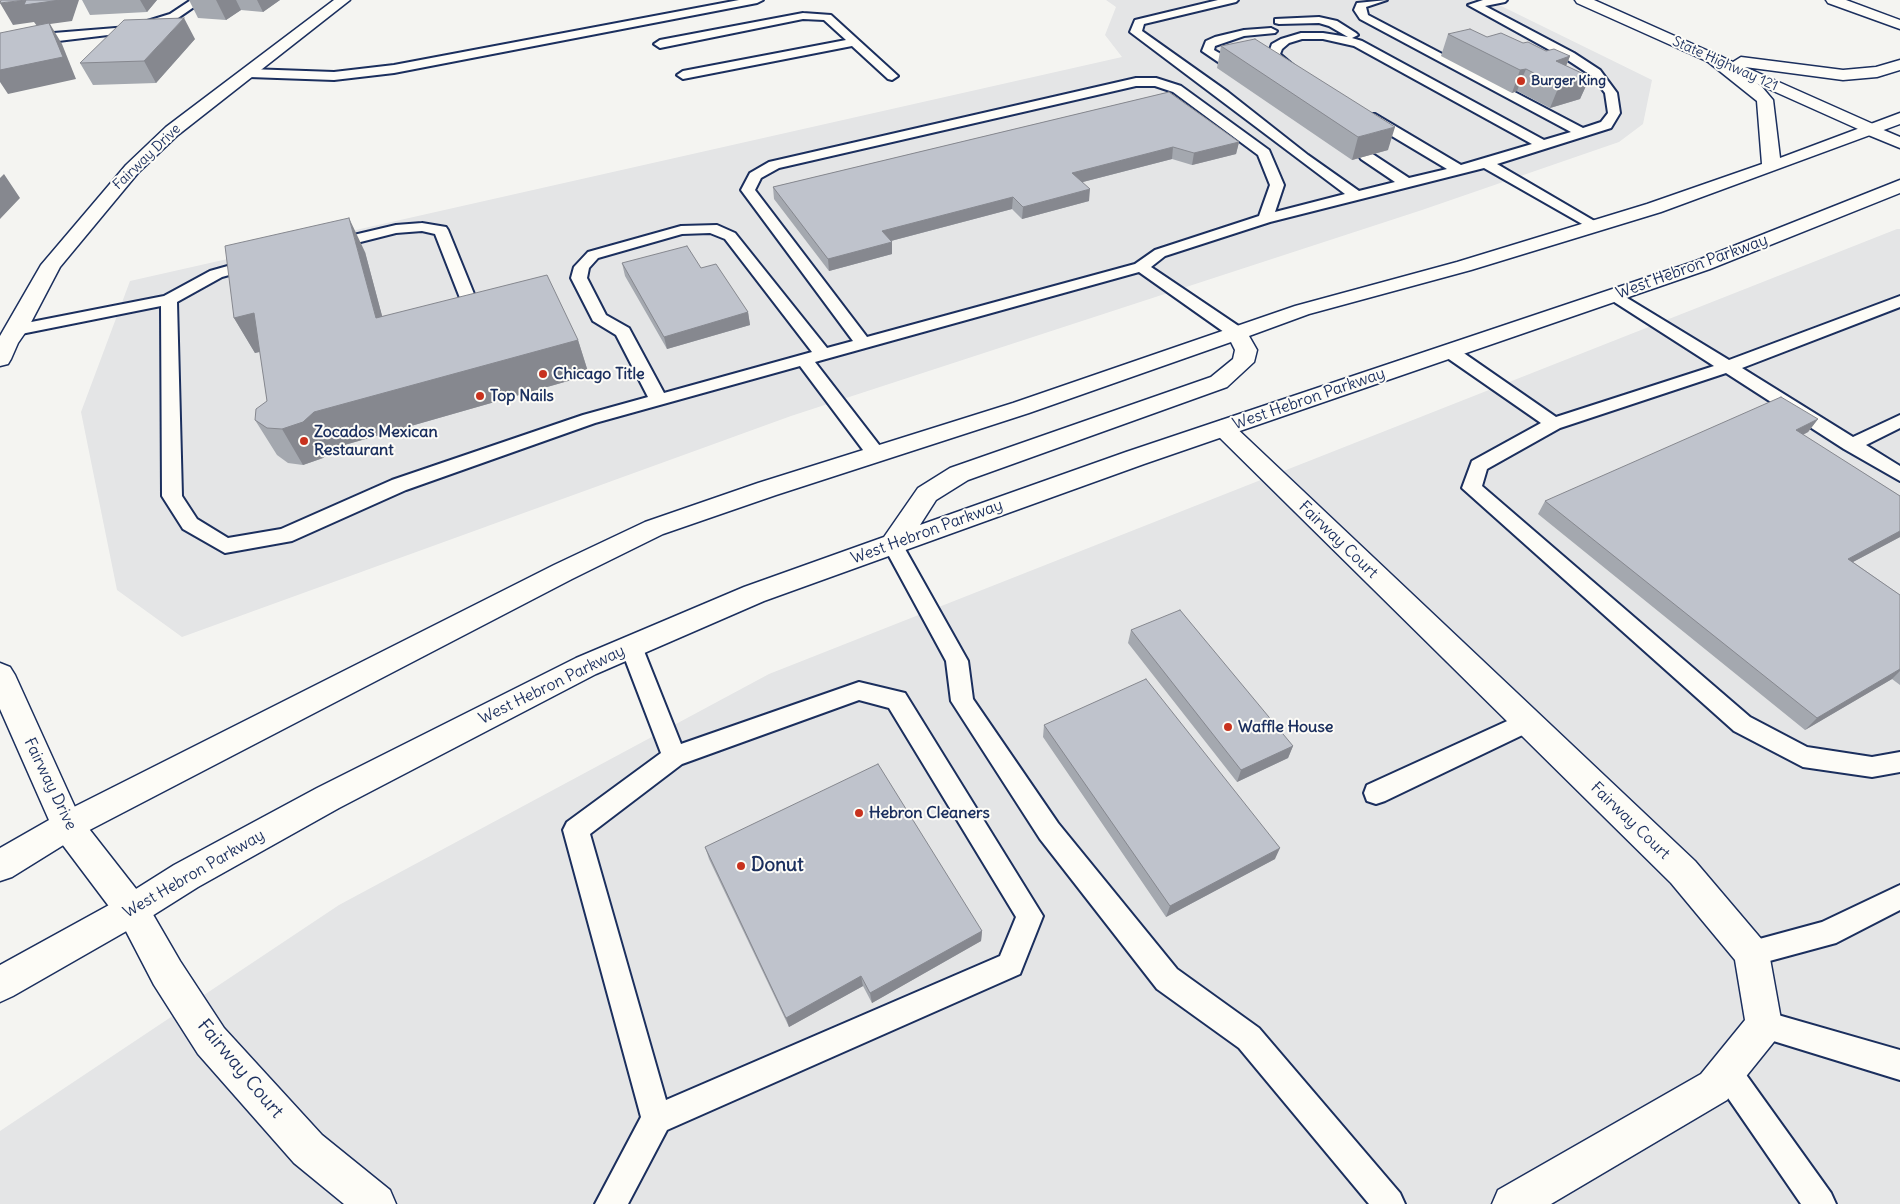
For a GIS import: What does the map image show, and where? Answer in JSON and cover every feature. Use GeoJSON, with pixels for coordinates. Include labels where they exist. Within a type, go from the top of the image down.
{"type":"FeatureCollection","features":[{"type":"Feature","properties":{"kind":"main road","name":"Fairway Drive"},"geometry":{"type":"LineString","coordinates":[[0,359],[7,342],[16,330],[51,265],[132,168],[172,131],[343,0]]}},
{"type":"Feature","properties":{"kind":"main road","name":"State Highway 121"},"geometry":{"type":"LineString","coordinates":[[1582,0],[1900,142]]}},
{"type":"Feature","properties":{"kind":"main road"},"geometry":{"type":"LineString","coordinates":[[1833,0],[1900,25]]}},
{"type":"Feature","properties":{"kind":"main road"},"geometry":{"type":"LineString","coordinates":[[1713,58],[1843,75],[1877,72],[1900,65]]}},
{"type":"Feature","properties":{"kind":"main road"},"geometry":{"type":"LineString","coordinates":[[1713,58],[1756,90],[1765,100],[1770,136],[1771,167]]}},
{"type":"Feature","properties":{"kind":"main road"},"geometry":{"type":"LineString","coordinates":[[0,866],[67,826],[563,572],[654,528],[1021,408],[1302,310],[1654,208],[1771,167],[1868,128],[1900,118]]}},
{"type":"Feature","properties":{"kind":"main road","name":"West Hebron Parkway"},"geometry":{"type":"LineString","coordinates":[[0,984],[132,910],[186,876],[328,798],[586,666],[754,594],[1223,428],[1704,265],[1900,186]]}},
{"type":"Feature","properties":{"kind":"main road"},"geometry":{"type":"LineString","coordinates":[[1838,212],[1900,200]]}},
{"type":"Feature","properties":{"kind":"main road"},"geometry":{"type":"LineString","coordinates":[[893,545],[927,494],[959,474],[1219,382],[1243,362],[1246,350],[1237,333]]}},
{"type":"Feature","properties":{"kind":"main road","name":"Fairway Court"},"geometry":{"type":"LineString","coordinates":[[1223,428],[1683,872],[1751,953],[1764,1026]]}},
{"type":"Feature","properties":{"kind":"main road","name":"Fairway Drive"},"geometry":{"type":"LineString","coordinates":[[0,674],[67,826],[132,910]]}},
{"type":"Feature","properties":{"kind":"main road","name":"Fairway Court"},"geometry":{"type":"LineString","coordinates":[[132,910],[167,973],[212,1041],[308,1148],[376,1204]]}},
{"type":"Feature","properties":{"kind":"main road"},"geometry":{"type":"LineString","coordinates":[[1512,1204],[1714,1087],[1764,1026]]}},
{"type":"Feature","properties":{"kind":"lane"},"geometry":{"type":"LineString","coordinates":[[0,44],[29,39],[128,30],[174,16],[198,0]]}},
{"type":"Feature","properties":{"kind":"lane"},"geometry":{"type":"LineString","coordinates":[[249,73],[334,76],[394,68],[757,0]]}},
{"type":"Feature","properties":{"kind":"lane"},"geometry":{"type":"LineString","coordinates":[[1167,0],[1183,10]]}},
{"type":"Feature","properties":{"kind":"lane"},"geometry":{"type":"LineString","coordinates":[[1232,0],[1138,22],[1136,32],[1224,95],[1303,158],[1357,196]]}},
{"type":"Feature","properties":{"kind":"lane"},"geometry":{"type":"LineString","coordinates":[[1381,0],[1361,5],[1360,10],[1364,18],[1581,132]]}},
{"type":"Feature","properties":{"kind":"lane"},"geometry":{"type":"LineString","coordinates":[[1468,3],[1501,0]]}},
{"type":"Feature","properties":{"kind":"lane"},"geometry":{"type":"LineString","coordinates":[[169,300],[172,496],[190,524],[225,546],[285,536],[399,485],[589,419],[1141,267],[1160,254],[1265,219],[1486,163],[1606,124],[1614,113],[1611,93],[1596,73],[1570,56],[1468,3]]}},
{"type":"Feature","properties":{"kind":"lane"},"geometry":{"type":"LineString","coordinates":[[660,44],[803,16],[827,17],[892,76]]}},
{"type":"Feature","properties":{"kind":"lane"},"geometry":{"type":"LineString","coordinates":[[1287,23],[1319,20],[1350,32],[1358,43]]}},
{"type":"Feature","properties":{"kind":"lane"},"geometry":{"type":"LineString","coordinates":[[1231,65],[1208,51],[1210,44],[1219,39],[1266,28]]}},
{"type":"Feature","properties":{"kind":"lane"},"geometry":{"type":"LineString","coordinates":[[1308,79],[1283,64],[1274,55],[1276,47],[1285,41],[1301,36],[1323,36],[1358,43],[1542,145]]}},
{"type":"Feature","properties":{"kind":"lane"},"geometry":{"type":"LineString","coordinates":[[683,75],[854,42]]}},
{"type":"Feature","properties":{"kind":"lane"},"geometry":{"type":"LineString","coordinates":[[864,344],[748,190],[755,176],[774,165],[1136,82],[1156,82],[1177,89],[1264,153],[1277,185],[1265,219]]}},
{"type":"Feature","properties":{"kind":"lane"},"geometry":{"type":"LineString","coordinates":[[1358,110],[1459,170]]}},
{"type":"Feature","properties":{"kind":"lane"},"geometry":{"type":"LineString","coordinates":[[1366,156],[1407,183]]}},
{"type":"Feature","properties":{"kind":"lane"},"geometry":{"type":"LineString","coordinates":[[1486,163],[1596,226]]}},
{"type":"Feature","properties":{"kind":"lane"},"geometry":{"type":"LineString","coordinates":[[312,249],[396,229],[422,226],[441,230],[477,322]]}},
{"type":"Feature","properties":{"kind":"lane"},"geometry":{"type":"LineString","coordinates":[[659,400],[623,332],[599,318],[579,278],[582,267],[593,256],[681,230],[712,228],[730,236],[823,355]]}},
{"type":"Feature","properties":{"kind":"lane"},"geometry":{"type":"LineString","coordinates":[[16,330],[169,300],[216,274],[266,260]]}},
{"type":"Feature","properties":{"kind":"lane"},"geometry":{"type":"LineString","coordinates":[[1141,267],[1237,333]]}},
{"type":"Feature","properties":{"kind":"lane"},"geometry":{"type":"LineString","coordinates":[[1614,295],[1900,475]]}},
{"type":"Feature","properties":{"kind":"lane"},"geometry":{"type":"LineString","coordinates":[[1900,301],[1728,367],[1554,424],[1479,465],[1472,488],[1742,724],[1803,757],[1872,767],[1900,762]]}},
{"type":"Feature","properties":{"kind":"lane"},"geometry":{"type":"LineString","coordinates":[[1449,351],[1554,424]]}},
{"type":"Feature","properties":{"kind":"lane"},"geometry":{"type":"LineString","coordinates":[[804,360],[876,454]]}},
{"type":"Feature","properties":{"kind":"lane"},"geometry":{"type":"LineString","coordinates":[[1851,444],[1900,422]]}},
{"type":"Feature","properties":{"kind":"lane"},"geometry":{"type":"LineString","coordinates":[[893,545],[957,661],[962,701],[1049,831],[1167,979],[1249,1038],[1389,1204]]}},
{"type":"Feature","properties":{"kind":"lane"},"geometry":{"type":"LineString","coordinates":[[631,646],[674,757]]}},
{"type":"Feature","properties":{"kind":"lane"},"geometry":{"type":"LineString","coordinates":[[611,1204],[656,1119],[1010,965],[1030,916],[897,700],[858,691],[674,757],[576,830],[656,1119]]}},
{"type":"Feature","properties":{"kind":"lane"},"geometry":{"type":"LineString","coordinates":[[1376,792],[1528,722]]}},
{"type":"Feature","properties":{"kind":"lane"},"geometry":{"type":"LineString","coordinates":[[1751,953],[1826,934],[1900,897]]}},
{"type":"Feature","properties":{"kind":"lane"},"geometry":{"type":"LineString","coordinates":[[1764,1026],[1900,1065]]}},
{"type":"Feature","properties":{"kind":"lane"},"geometry":{"type":"LineString","coordinates":[[1726,1072],[1820,1204]]}},
{"type":"Feature","properties":{"kind":"shaded area"},"geometry":{"type":"Polygon","coordinates":[[[1106,0],[1489,0],[1652,80],[1643,124],[1619,142],[1422,210],[791,416],[182,637],[117,590],[81,412],[130,281],[1122,57],[1105,35],[1116,7],[1106,0]]]}},
{"type":"Feature","properties":{"kind":"shaded area"},"geometry":{"type":"Polygon","coordinates":[[[1900,229],[1900,1204],[0,1204],[0,1131],[339,905],[769,674],[1900,229]]]}},
{"type":"Feature","properties":{"kind":"building"},"geometry":{"type":"Polygon","coordinates":[[[1,0],[26,0],[0,3],[1,0]]]}},
{"type":"Feature","properties":{"kind":"building"},"geometry":{"type":"Polygon","coordinates":[[[26,0],[60,0],[24,5],[26,0]]]}},
{"type":"Feature","properties":{"kind":"building"},"geometry":{"type":"Polygon","coordinates":[[[184,18],[144,61],[80,63],[124,20],[184,18]]]}},
{"type":"Feature","properties":{"kind":"building"},"geometry":{"type":"Polygon","coordinates":[[[49,23],[63,57],[0,70],[0,33],[49,23]]]}},
{"type":"Feature","properties":{"kind":"building"},"geometry":{"type":"Polygon","coordinates":[[[1470,29],[1487,37],[1501,33],[1523,43],[1528,42],[1546,51],[1554,49],[1570,56],[1556,61],[1590,77],[1559,86],[1526,69],[1520,70],[1448,34],[1470,29]]]}},
{"type":"Feature","properties":{"kind":"building"},"geometry":{"type":"Polygon","coordinates":[[[1255,39],[1395,127],[1358,137],[1221,46],[1255,39]]]}},
{"type":"Feature","properties":{"kind":"building"},"geometry":{"type":"Polygon","coordinates":[[[1169,92],[1239,142],[1194,153],[1173,147],[1072,173],[1090,189],[1023,207],[1013,197],[882,231],[892,242],[828,259],[773,187],[1169,92]]]}},
{"type":"Feature","properties":{"kind":"building"},"geometry":{"type":"Polygon","coordinates":[[[349,218],[376,318],[547,275],[578,340],[314,412],[303,422],[282,429],[267,428],[255,420],[256,409],[267,401],[254,313],[234,318],[225,246],[349,218]]]}},
{"type":"Feature","properties":{"kind":"building"},"geometry":{"type":"Polygon","coordinates":[[[687,246],[701,268],[716,264],[748,312],[664,337],[622,263],[687,246]]]}},
{"type":"Feature","properties":{"kind":"building"},"geometry":{"type":"Polygon","coordinates":[[[1781,397],[1818,419],[1796,430],[1900,496],[1900,531],[1848,559],[1900,595],[1900,669],[1817,718],[1545,501],[1781,397]]]}},
{"type":"Feature","properties":{"kind":"building","name":"Waffle House"},"geometry":{"type":"Polygon","coordinates":[[[1180,610],[1293,746],[1241,770],[1131,630],[1180,610]]]}},
{"type":"Feature","properties":{"kind":"building"},"geometry":{"type":"Polygon","coordinates":[[[1146,679],[1280,848],[1170,906],[1044,725],[1146,679]]]}},
{"type":"Feature","properties":{"kind":"building"},"geometry":{"type":"Polygon","coordinates":[[[878,764],[982,931],[870,993],[861,976],[786,1018],[705,847],[878,764]]]}},
{"type":"Feature","properties":{"kind":"place","name":"Burger King"},"geometry":{"type":"Point","coordinates":[1521,81]}},
{"type":"Feature","properties":{"kind":"place","name":"Chicago Title"},"geometry":{"type":"Point","coordinates":[543,374]}},
{"type":"Feature","properties":{"kind":"place","name":"Top Nails"},"geometry":{"type":"Point","coordinates":[480,396]}},
{"type":"Feature","properties":{"kind":"place","name":"Zocados Mexican Restaurant"},"geometry":{"type":"Point","coordinates":[304,441]}},
{"type":"Feature","properties":{"kind":"place","name":"Waffle House"},"geometry":{"type":"Point","coordinates":[1228,727]}},
{"type":"Feature","properties":{"kind":"place","name":"Hebron Cleaners"},"geometry":{"type":"Point","coordinates":[859,813]}},
{"type":"Feature","properties":{"kind":"place","name":"Donut"},"geometry":{"type":"Point","coordinates":[741,866]}}]}
